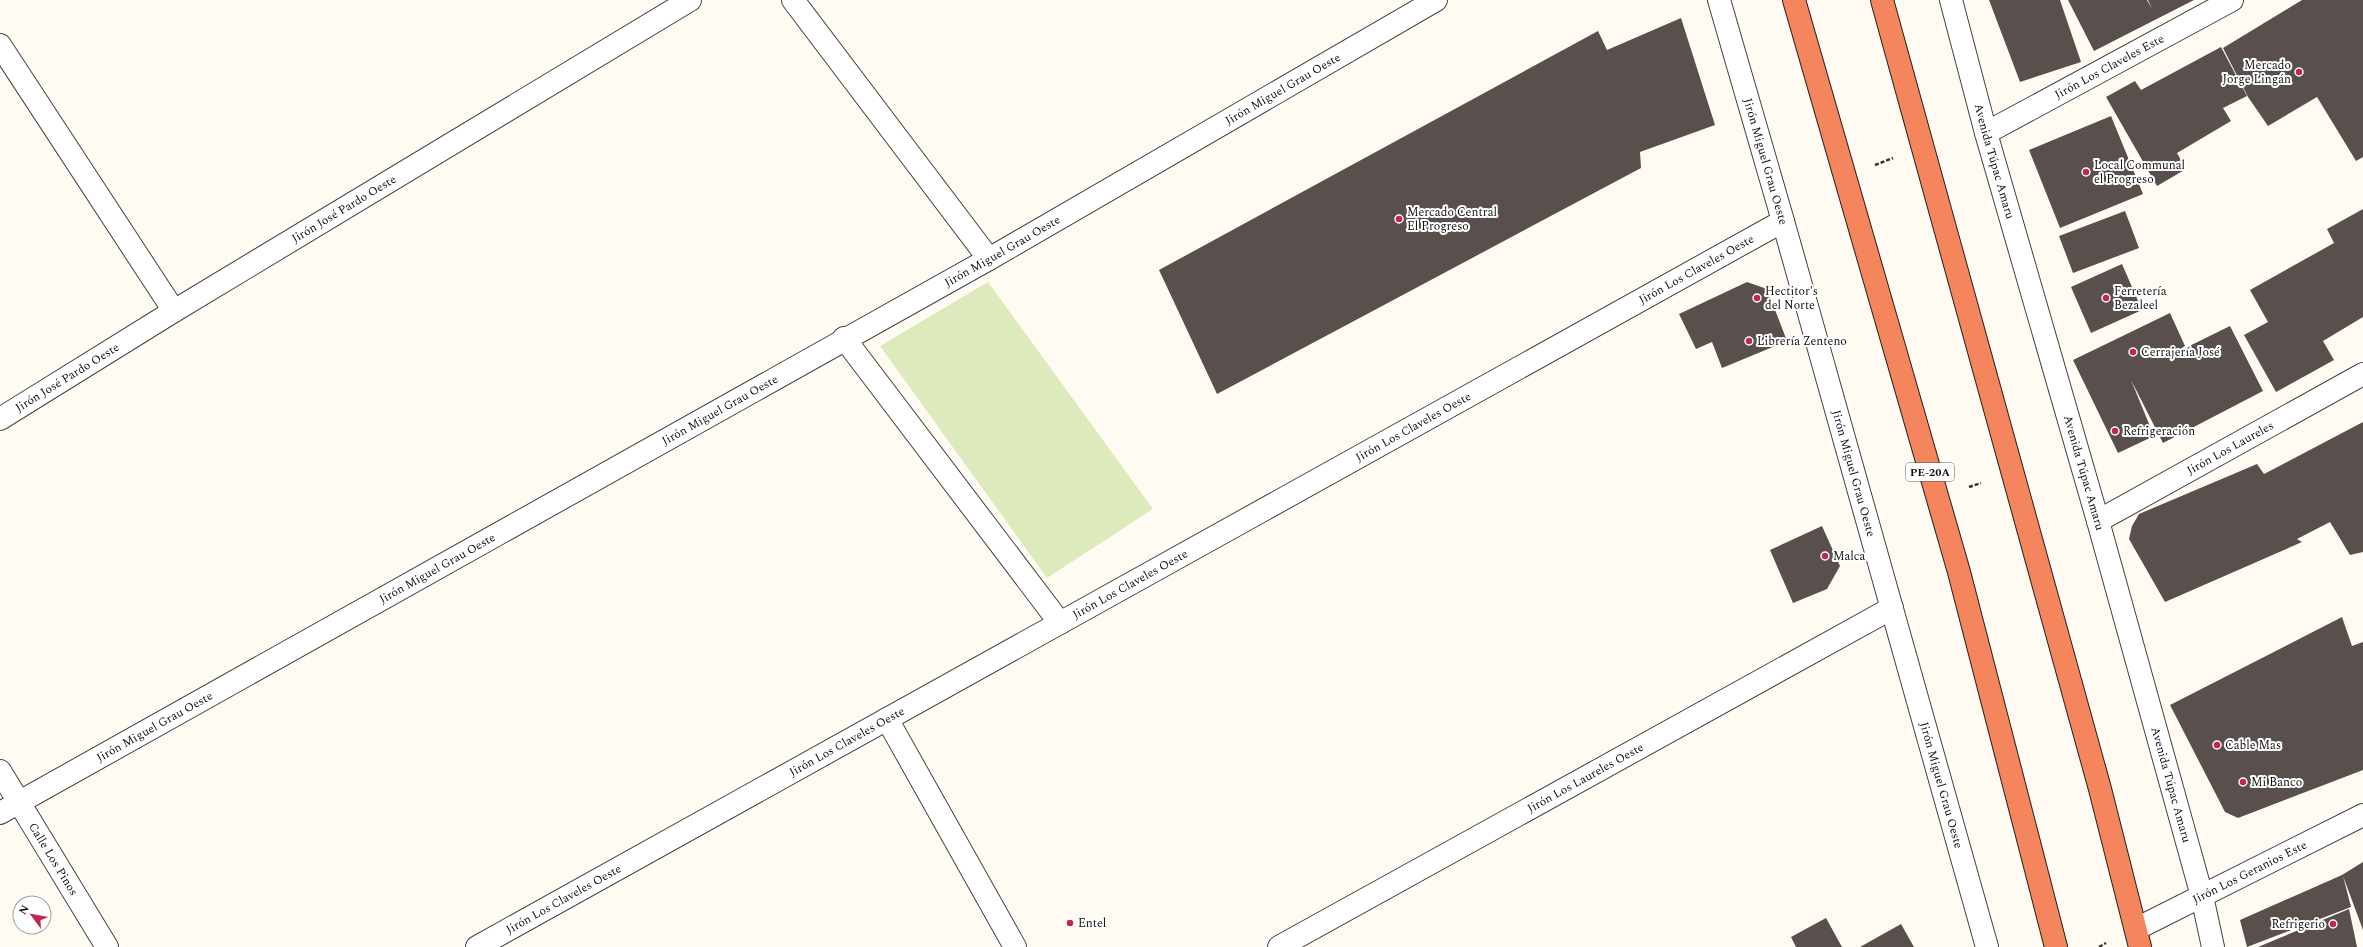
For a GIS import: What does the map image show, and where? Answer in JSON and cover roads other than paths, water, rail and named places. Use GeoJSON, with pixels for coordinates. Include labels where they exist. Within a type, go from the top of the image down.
{"type":"FeatureCollection","features":[{"type":"Feature","properties":{"kind":"highway","name":"PE-20A"},"geometry":{"type":"LineString","coordinates":[[1794,0],[1963,587],[2056,947]]}},
{"type":"Feature","properties":{"kind":"highway"},"geometry":{"type":"LineString","coordinates":[[1882,0],[2100,789],[2138,938]]}},
{"type":"Feature","properties":{"kind":"street","name":"Jirón José Pardo Oeste"},"geometry":{"type":"LineString","coordinates":[[0,419],[690,0]]}},
{"type":"Feature","properties":{"kind":"street"},"geometry":{"type":"LineString","coordinates":[[793,0],[989,259]]}},
{"type":"Feature","properties":{"kind":"street","name":"Jirón Miguel Grau Oeste"},"geometry":{"type":"LineString","coordinates":[[0,813],[844,338],[989,259],[1436,0]]}},
{"type":"Feature","properties":{"kind":"street","name":"Jirón Miguel Grau Oeste"},"geometry":{"type":"LineString","coordinates":[[1719,0],[1784,221],[1987,947]]}},
{"type":"Feature","properties":{"kind":"street","name":"Avenida Túpac Amaru"},"geometry":{"type":"LineString","coordinates":[[1950,0],[1986,133],[2098,521],[2202,896],[2213,947]]}},
{"type":"Feature","properties":{"kind":"street","name":"Jirón Los Claveles Este"},"geometry":{"type":"LineString","coordinates":[[1986,133],[2232,0]]}},
{"type":"Feature","properties":{"kind":"street"},"geometry":{"type":"LineString","coordinates":[[0,45],[174,312]]}},
{"type":"Feature","properties":{"kind":"street","name":"Jirón Los Claveles Oeste"},"geometry":{"type":"LineString","coordinates":[[478,947],[1784,221]]}},
{"type":"Feature","properties":{"kind":"street"},"geometry":{"type":"LineString","coordinates":[[844,338],[1060,623]]}},
{"type":"Feature","properties":{"kind":"street","name":"Jirón Los Laureles"},"geometry":{"type":"LineString","coordinates":[[2098,521],[2363,374]]}},
{"type":"Feature","properties":{"kind":"street","name":"Jirón Los Laureles Oeste"},"geometry":{"type":"LineString","coordinates":[[1279,947],[1892,608]]}},
{"type":"Feature","properties":{"kind":"street"},"geometry":{"type":"LineString","coordinates":[[887,719],[1015,947]]}},
{"type":"Feature","properties":{"kind":"street","name":"Calle Los Pinos"},"geometry":{"type":"LineString","coordinates":[[0,771],[107,947]]}},
{"type":"Feature","properties":{"kind":"street","name":"Jirón Los Geranios Este"},"geometry":{"type":"LineString","coordinates":[[2138,938],[2202,896],[2363,815]]}},
{"type":"Feature","properties":{"kind":"place","name":"Mercado Jorge Lingán"},"geometry":{"type":"Point","coordinates":[2299,72]}},
{"type":"Feature","properties":{"kind":"place","name":"Local Communal el Progreso"},"geometry":{"type":"Point","coordinates":[2086,172]}},
{"type":"Feature","properties":{"kind":"place","name":"Mercado Central El Progreso"},"geometry":{"type":"Point","coordinates":[1399,219]}},
{"type":"Feature","properties":{"kind":"place","name":"Hectitor's del Norte"},"geometry":{"type":"Point","coordinates":[1757,298]}},
{"type":"Feature","properties":{"kind":"place","name":"Ferretería Bezaleel"},"geometry":{"type":"Point","coordinates":[2106,298]}},
{"type":"Feature","properties":{"kind":"place","name":"Librería Zenteno"},"geometry":{"type":"Point","coordinates":[1749,341]}},
{"type":"Feature","properties":{"kind":"place","name":"Cerrajería José"},"geometry":{"type":"Point","coordinates":[2133,352]}},
{"type":"Feature","properties":{"kind":"place","name":"Refrigeración"},"geometry":{"type":"Point","coordinates":[2115,431]}},
{"type":"Feature","properties":{"kind":"place","name":"Malca"},"geometry":{"type":"Point","coordinates":[1825,556]}},
{"type":"Feature","properties":{"kind":"place","name":"Cable Mas"},"geometry":{"type":"Point","coordinates":[2217,745]}},
{"type":"Feature","properties":{"kind":"place","name":"Mi Banco"},"geometry":{"type":"Point","coordinates":[2243,782]}},
{"type":"Feature","properties":{"kind":"place","name":"Entel"},"geometry":{"type":"Point","coordinates":[1070,923]}},
{"type":"Feature","properties":{"kind":"place","name":"Refrigerio"},"geometry":{"type":"Point","coordinates":[2333,924]}}]}
